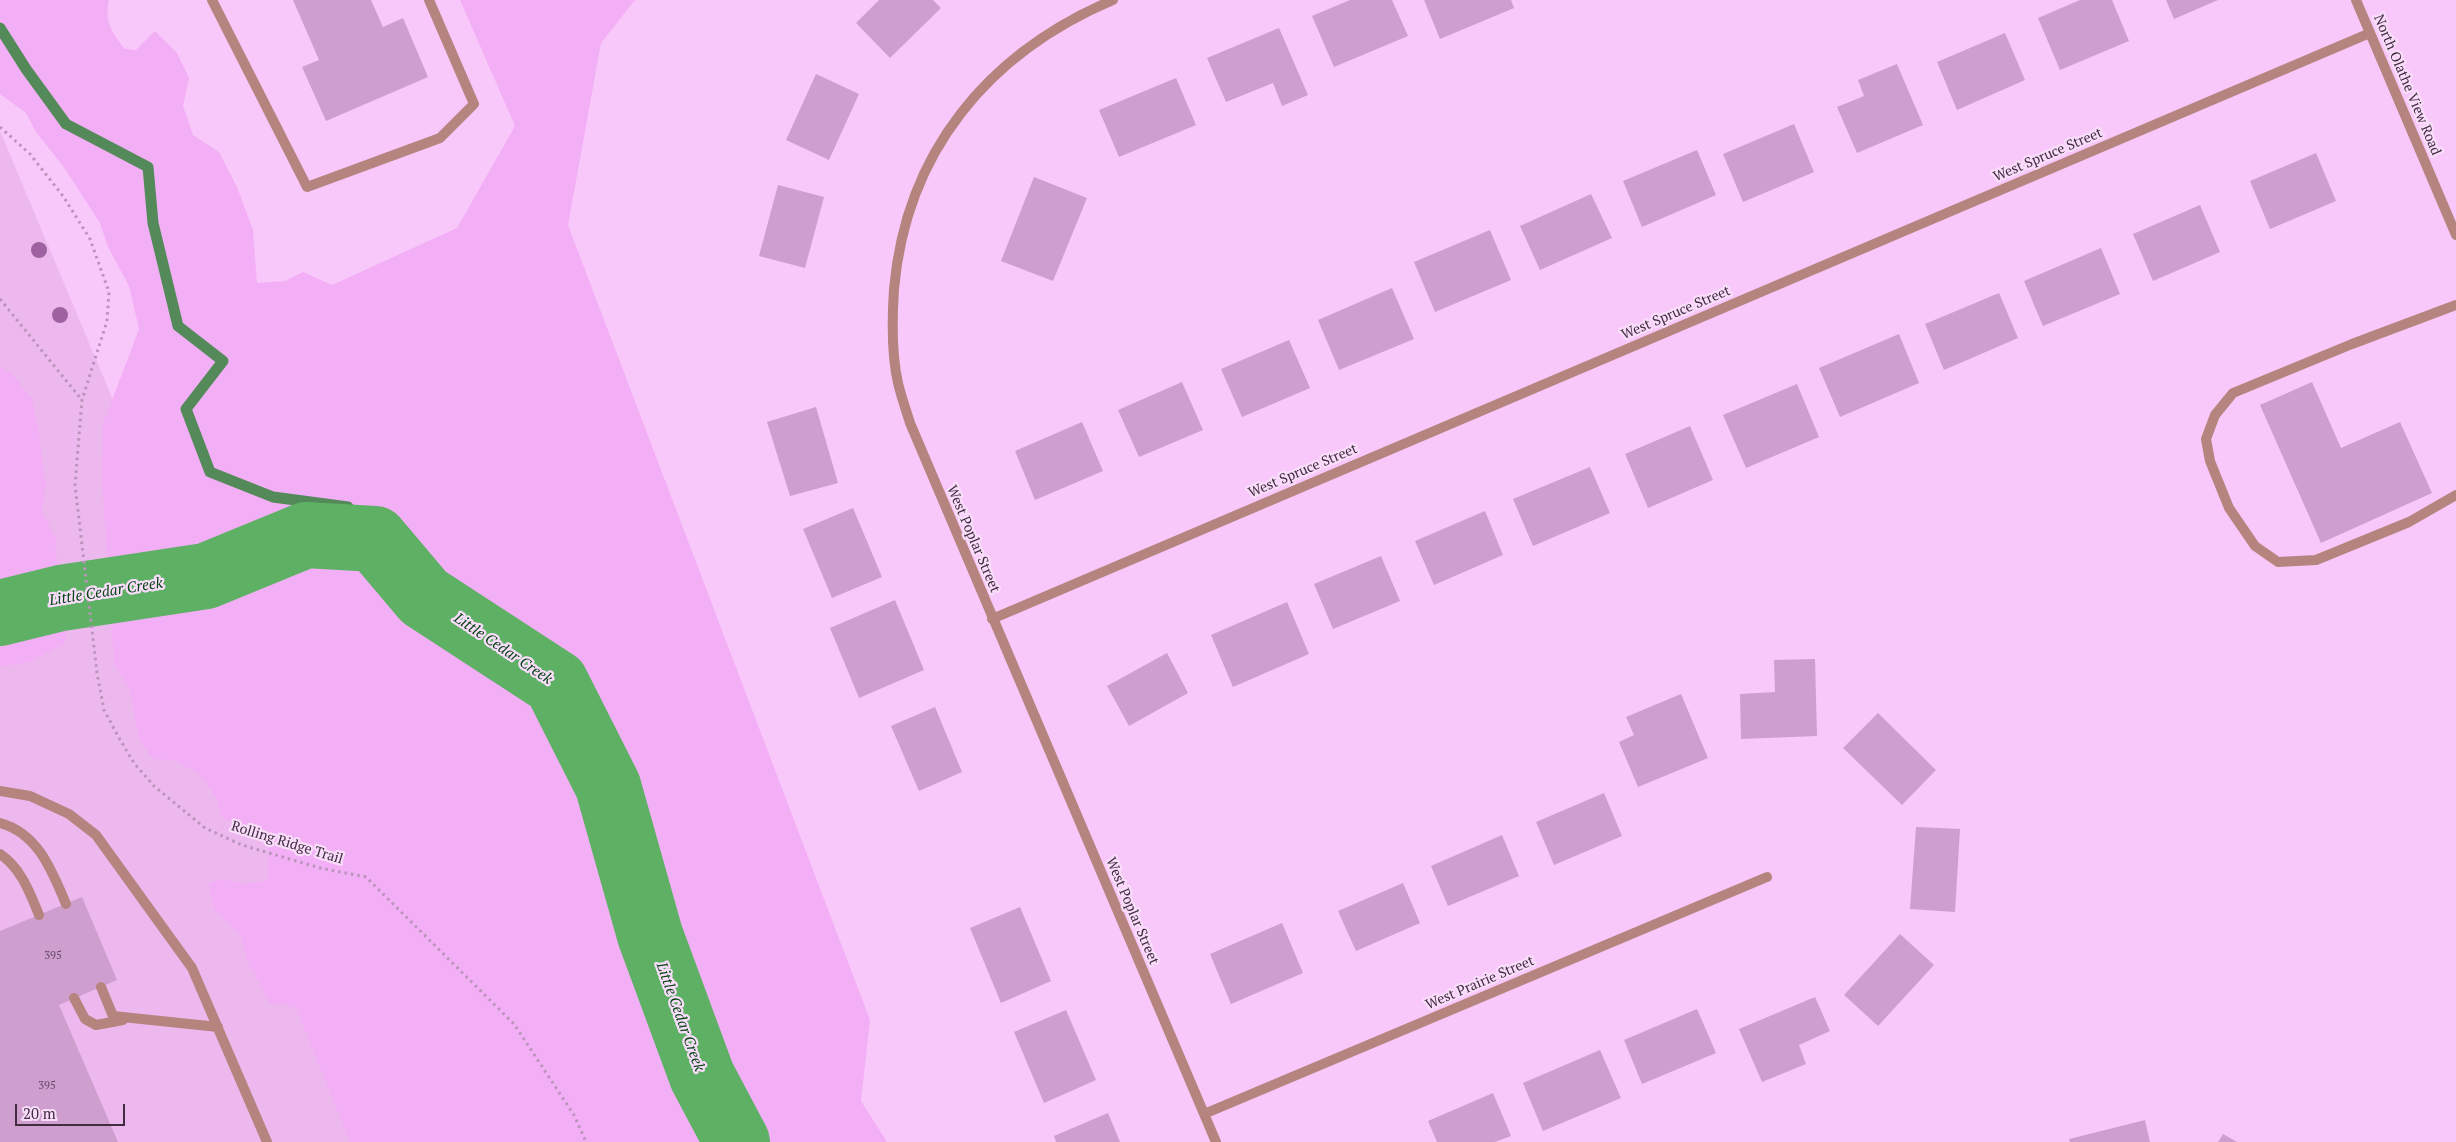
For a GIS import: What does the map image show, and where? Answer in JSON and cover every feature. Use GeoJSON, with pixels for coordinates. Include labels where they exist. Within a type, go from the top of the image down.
{"type":"FeatureCollection","features":[{"type":"Feature","properties":{"kind":"street"},"geometry":{"type":"LineString","coordinates":[[212,0],[307,186],[440,138],[474,104],[429,0]]}},
{"type":"Feature","properties":{"kind":"street","name":"West Poplar Street"},"geometry":{"type":"LineString","coordinates":[[1113,0],[1050,31],[1020,52],[969,102],[948,131],[930,160],[916,192],[897,258],[892,320],[898,382],[910,423],[1216,1142]]}},
{"type":"Feature","properties":{"kind":"street","name":"North Olathe View Road"},"geometry":{"type":"LineString","coordinates":[[2356,0],[2454,224],[2456,236]]}},
{"type":"Feature","properties":{"kind":"street","name":"West Spruce Street"},"geometry":{"type":"LineString","coordinates":[[992,618],[2370,33]]}},
{"type":"Feature","properties":{"kind":"street"},"geometry":{"type":"LineString","coordinates":[[2456,305],[2352,344],[2233,393],[2216,415],[2206,439],[2210,461],[2229,508],[2255,546],[2278,562],[2316,560],[2409,522],[2456,495]]}},
{"type":"Feature","properties":{"kind":"street"},"geometry":{"type":"LineString","coordinates":[[0,791],[30,796],[69,814],[96,835],[192,968],[266,1142]]}},
{"type":"Feature","properties":{"kind":"street"},"geometry":{"type":"LineString","coordinates":[[0,823],[23,834],[46,858],[66,904]]}},
{"type":"Feature","properties":{"kind":"street"},"geometry":{"type":"LineString","coordinates":[[0,854],[12,863],[21,877],[39,915]]}},
{"type":"Feature","properties":{"kind":"street","name":"West Prairie Street"},"geometry":{"type":"LineString","coordinates":[[1204,1114],[1766,877]]}},
{"type":"Feature","properties":{"kind":"street"},"geometry":{"type":"LineString","coordinates":[[100,987],[113,1016],[218,1027]]}},
{"type":"Feature","properties":{"kind":"street"},"geometry":{"type":"LineString","coordinates":[[74,998],[85,1019],[96,1026],[132,1018]]}},
{"type":"Feature","properties":{"kind":"path","name":"Rolling Ridge Trail"},"geometry":{"type":"LineString","coordinates":[[0,127],[30,154],[63,196],[90,239],[109,292],[107,321],[82,400],[75,484],[97,673],[104,710],[134,763],[154,786],[205,828],[242,845],[320,868],[366,877],[514,1024],[574,1115],[586,1142]]}},
{"type":"Feature","properties":{"kind":"path"},"geometry":{"type":"LineString","coordinates":[[0,299],[82,400]]}},
{"type":"Feature","properties":{"kind":"shaded area"},"geometry":{"type":"Polygon","coordinates":[[[0,0],[109,0],[108,20],[116,38],[125,49],[136,50],[155,31],[177,53],[189,78],[183,106],[193,135],[219,152],[237,187],[253,230],[257,283],[285,281],[303,272],[332,285],[457,228],[515,126],[460,0],[635,0],[601,43],[568,225],[870,1020],[861,1101],[887,1142],[350,1142],[296,1009],[285,1004],[271,1005],[247,961],[240,935],[214,909],[208,884],[222,879],[245,884],[268,880],[268,842],[247,826],[228,821],[220,814],[216,797],[200,775],[174,760],[153,759],[139,739],[130,692],[114,663],[102,481],[103,424],[139,329],[129,286],[108,247],[100,223],[63,166],[36,132],[26,113],[0,94],[0,0]]]}},
{"type":"Feature","properties":{"kind":"shaded area"},"geometry":{"type":"Polygon","coordinates":[[[0,131],[425,1142],[0,1142],[0,131]]]}},
{"type":"Feature","properties":{"kind":"shaded area"},"geometry":{"type":"Polygon","coordinates":[[[0,366],[13,375],[32,399],[46,486],[42,511],[57,540],[55,552],[60,566],[58,586],[69,628],[64,645],[29,662],[0,667],[0,366]]]}},
{"type":"Feature","properties":{"kind":"building"},"geometry":{"type":"Polygon","coordinates":[[[293,0],[371,0],[383,27],[403,18],[428,77],[326,121],[302,67],[319,60],[293,0]]]}},
{"type":"Feature","properties":{"kind":"building"},"geometry":{"type":"Polygon","coordinates":[[[879,0],[933,0],[941,8],[890,58],[856,23],[879,0]]]}},
{"type":"Feature","properties":{"kind":"building"},"geometry":{"type":"Polygon","coordinates":[[[1350,0],[1392,0],[1408,36],[1334,67],[1312,16],[1350,0]]]}},
{"type":"Feature","properties":{"kind":"building"},"geometry":{"type":"Polygon","coordinates":[[[1424,0],[1511,0],[1514,8],[1440,39],[1424,0]]]}},
{"type":"Feature","properties":{"kind":"building"},"geometry":{"type":"Polygon","coordinates":[[[2080,0],[2112,0],[2129,41],[2060,70],[2038,18],[2080,0]]]}},
{"type":"Feature","properties":{"kind":"building"},"geometry":{"type":"Polygon","coordinates":[[[2166,0],[2218,0],[2174,19],[2166,0]]]}},
{"type":"Feature","properties":{"kind":"building"},"geometry":{"type":"Polygon","coordinates":[[[1279,28],[1308,95],[1282,106],[1273,83],[1226,102],[1207,58],[1279,28]]]}},
{"type":"Feature","properties":{"kind":"building"},"geometry":{"type":"Polygon","coordinates":[[[2005,33],[2025,80],[1957,110],[1937,62],[2005,33]]]}},
{"type":"Feature","properties":{"kind":"building"},"geometry":{"type":"Polygon","coordinates":[[[1897,64],[1923,125],[1857,153],[1837,107],[1864,96],[1858,80],[1897,64]]]}},
{"type":"Feature","properties":{"kind":"building"},"geometry":{"type":"Polygon","coordinates":[[[816,74],[859,94],[829,160],[786,140],[816,74]]]}},
{"type":"Feature","properties":{"kind":"building"},"geometry":{"type":"Polygon","coordinates":[[[1176,78],[1196,125],[1119,157],[1099,110],[1176,78]]]}},
{"type":"Feature","properties":{"kind":"building"},"geometry":{"type":"Polygon","coordinates":[[[1794,124],[1814,172],[1743,202],[1723,154],[1794,124]]]}},
{"type":"Feature","properties":{"kind":"building"},"geometry":{"type":"Polygon","coordinates":[[[1697,150],[1716,195],[1642,227],[1623,181],[1697,150]]]}},
{"type":"Feature","properties":{"kind":"building"},"geometry":{"type":"Polygon","coordinates":[[[2316,153],[2336,201],[2270,229],[2250,181],[2316,153]]]}},
{"type":"Feature","properties":{"kind":"building"},"geometry":{"type":"Polygon","coordinates":[[[1034,177],[1087,198],[1053,281],[1001,261],[1034,177]]]}},
{"type":"Feature","properties":{"kind":"building"},"geometry":{"type":"Polygon","coordinates":[[[778,185],[824,197],[805,268],[759,256],[778,185]]]}},
{"type":"Feature","properties":{"kind":"building"},"geometry":{"type":"Polygon","coordinates":[[[1591,194],[1612,238],[1540,270],[1520,226],[1591,194]]]}},
{"type":"Feature","properties":{"kind":"building"},"geometry":{"type":"Polygon","coordinates":[[[2200,205],[2220,252],[2153,281],[2133,234],[2200,205]]]}},
{"type":"Feature","properties":{"kind":"building"},"geometry":{"type":"Polygon","coordinates":[[[1490,230],[1511,280],[1435,312],[1414,262],[1490,230]]]}},
{"type":"Feature","properties":{"kind":"building"},"geometry":{"type":"Polygon","coordinates":[[[2101,248],[2120,294],[2043,326],[2024,281],[2101,248]]]}},
{"type":"Feature","properties":{"kind":"building"},"geometry":{"type":"Polygon","coordinates":[[[1392,288],[1414,339],[1339,370],[1318,320],[1392,288]]]}},
{"type":"Feature","properties":{"kind":"building"},"geometry":{"type":"Polygon","coordinates":[[[1999,293],[2018,338],[1944,370],[1925,324],[1999,293]]]}},
{"type":"Feature","properties":{"kind":"building"},"geometry":{"type":"Polygon","coordinates":[[[1899,334],[1919,383],[1840,417],[1819,368],[1899,334]]]}},
{"type":"Feature","properties":{"kind":"building"},"geometry":{"type":"Polygon","coordinates":[[[1289,340],[1310,388],[1242,417],[1221,369],[1289,340]]]}},
{"type":"Feature","properties":{"kind":"building"},"geometry":{"type":"Polygon","coordinates":[[[1182,382],[1203,430],[1139,457],[1118,410],[1182,382]]]}},
{"type":"Feature","properties":{"kind":"building"},"geometry":{"type":"Polygon","coordinates":[[[2312,382],[2341,448],[2400,422],[2432,493],[2321,543],[2260,405],[2312,382]]]}},
{"type":"Feature","properties":{"kind":"building"},"geometry":{"type":"Polygon","coordinates":[[[1797,384],[1819,437],[1746,468],[1723,415],[1797,384]]]}},
{"type":"Feature","properties":{"kind":"building"},"geometry":{"type":"Polygon","coordinates":[[[816,407],[838,483],[790,496],[767,422],[816,407]]]}},
{"type":"Feature","properties":{"kind":"building"},"geometry":{"type":"Polygon","coordinates":[[[1082,422],[1103,471],[1035,500],[1015,451],[1082,422]]]}},
{"type":"Feature","properties":{"kind":"building"},"geometry":{"type":"Polygon","coordinates":[[[1690,426],[1713,480],[1648,508],[1625,454],[1690,426]]]}},
{"type":"Feature","properties":{"kind":"building"},"geometry":{"type":"Polygon","coordinates":[[[1590,467],[1610,513],[1533,546],[1513,499],[1590,467]]]}},
{"type":"Feature","properties":{"kind":"building"},"geometry":{"type":"Polygon","coordinates":[[[853,508],[882,577],[832,598],[803,529],[853,508]]]}},
{"type":"Feature","properties":{"kind":"building"},"geometry":{"type":"Polygon","coordinates":[[[1485,511],[1503,555],[1434,585],[1415,541],[1485,511]]]}},
{"type":"Feature","properties":{"kind":"building"},"geometry":{"type":"Polygon","coordinates":[[[1381,556],[1400,601],[1333,629],[1314,584],[1381,556]]]}},
{"type":"Feature","properties":{"kind":"building"},"geometry":{"type":"Polygon","coordinates":[[[895,600],[924,670],[859,698],[830,628],[895,600]]]}},
{"type":"Feature","properties":{"kind":"building"},"geometry":{"type":"Polygon","coordinates":[[[1287,602],[1309,654],[1233,687],[1211,635],[1287,602]]]}},
{"type":"Feature","properties":{"kind":"building"},"geometry":{"type":"Polygon","coordinates":[[[1167,653],[1188,693],[1129,726],[1107,686],[1167,653]]]}},
{"type":"Feature","properties":{"kind":"building"},"geometry":{"type":"Polygon","coordinates":[[[1815,659],[1817,736],[1741,739],[1740,694],[1775,692],[1774,660],[1815,659]]]}},
{"type":"Feature","properties":{"kind":"building"},"geometry":{"type":"Polygon","coordinates":[[[1681,694],[1708,758],[1638,787],[1619,742],[1634,735],[1626,717],[1681,694]]]}},
{"type":"Feature","properties":{"kind":"building"},"geometry":{"type":"Polygon","coordinates":[[[935,707],[962,772],[919,791],[891,726],[935,707]]]}},
{"type":"Feature","properties":{"kind":"building"},"geometry":{"type":"Polygon","coordinates":[[[1878,713],[1936,770],[1902,805],[1843,748],[1878,713]]]}},
{"type":"Feature","properties":{"kind":"building"},"geometry":{"type":"Polygon","coordinates":[[[1604,793],[1622,836],[1554,865],[1536,822],[1604,793]]]}},
{"type":"Feature","properties":{"kind":"building"},"geometry":{"type":"Polygon","coordinates":[[[1916,827],[1960,829],[1955,912],[1910,909],[1916,827]]]}},
{"type":"Feature","properties":{"kind":"building"},"geometry":{"type":"Polygon","coordinates":[[[1502,835],[1519,876],[1448,906],[1431,866],[1502,835]]]}},
{"type":"Feature","properties":{"kind":"building"},"geometry":{"type":"Polygon","coordinates":[[[1403,883],[1420,923],[1356,951],[1338,911],[1403,883]]]}},
{"type":"Feature","properties":{"kind":"building"},"geometry":{"type":"Polygon","coordinates":[[[82,897],[117,980],[59,1005],[118,1142],[0,1142],[0,931],[82,897]]]}},
{"type":"Feature","properties":{"kind":"building"},"geometry":{"type":"Polygon","coordinates":[[[1020,907],[1051,981],[1001,1003],[970,928],[1020,907]]]}},
{"type":"Feature","properties":{"kind":"building"},"geometry":{"type":"Polygon","coordinates":[[[1282,923],[1303,973],[1231,1004],[1210,954],[1282,923]]]}},
{"type":"Feature","properties":{"kind":"building"},"geometry":{"type":"Polygon","coordinates":[[[1900,934],[1934,965],[1878,1026],[1844,995],[1900,934]]]}},
{"type":"Feature","properties":{"kind":"building"},"geometry":{"type":"Polygon","coordinates":[[[1815,997],[1830,1031],[1799,1045],[1806,1064],[1762,1082],[1739,1029],[1815,997]]]}},
{"type":"Feature","properties":{"kind":"building"},"geometry":{"type":"Polygon","coordinates":[[[1697,1009],[1716,1053],[1642,1084],[1624,1040],[1697,1009]]]}},
{"type":"Feature","properties":{"kind":"building"},"geometry":{"type":"Polygon","coordinates":[[[1066,1010],[1096,1080],[1044,1103],[1014,1032],[1066,1010]]]}},
{"type":"Feature","properties":{"kind":"building"},"geometry":{"type":"Polygon","coordinates":[[[1600,1050],[1621,1098],[1543,1131],[1523,1083],[1600,1050]]]}},
{"type":"Feature","properties":{"kind":"building"},"geometry":{"type":"Polygon","coordinates":[[[1493,1093],[1511,1136],[1495,1142],[1437,1142],[1428,1121],[1493,1093]]]}},
{"type":"Feature","properties":{"kind":"building"},"geometry":{"type":"Polygon","coordinates":[[[1108,1113],[1120,1142],[1056,1142],[1054,1136],[1108,1113]]]}},
{"type":"Feature","properties":{"kind":"building"},"geometry":{"type":"Polygon","coordinates":[[[2145,1120],[2150,1142],[2070,1142],[2069,1139],[2145,1120]]]}},
{"type":"Feature","properties":{"kind":"building"},"geometry":{"type":"Polygon","coordinates":[[[2223,1134],[2237,1142],[2218,1142],[2223,1134]]]}},
{"type":"Feature","properties":{"kind":"waterway"},"geometry":{"type":"LineString","coordinates":[[0,28],[26,69],[66,124],[148,167],[153,223],[178,326],[223,361],[186,409],[210,472],[273,497],[348,507],[375,539]]}},
{"type":"Feature","properties":{"kind":"waterway","name":"Little Cedar Creek"},"geometry":{"type":"LineString","coordinates":[[0,613],[61,598],[206,576],[306,535],[375,539],[424,597],[556,683],[608,786],[650,935],[702,1076],[737,1142]]}}]}
